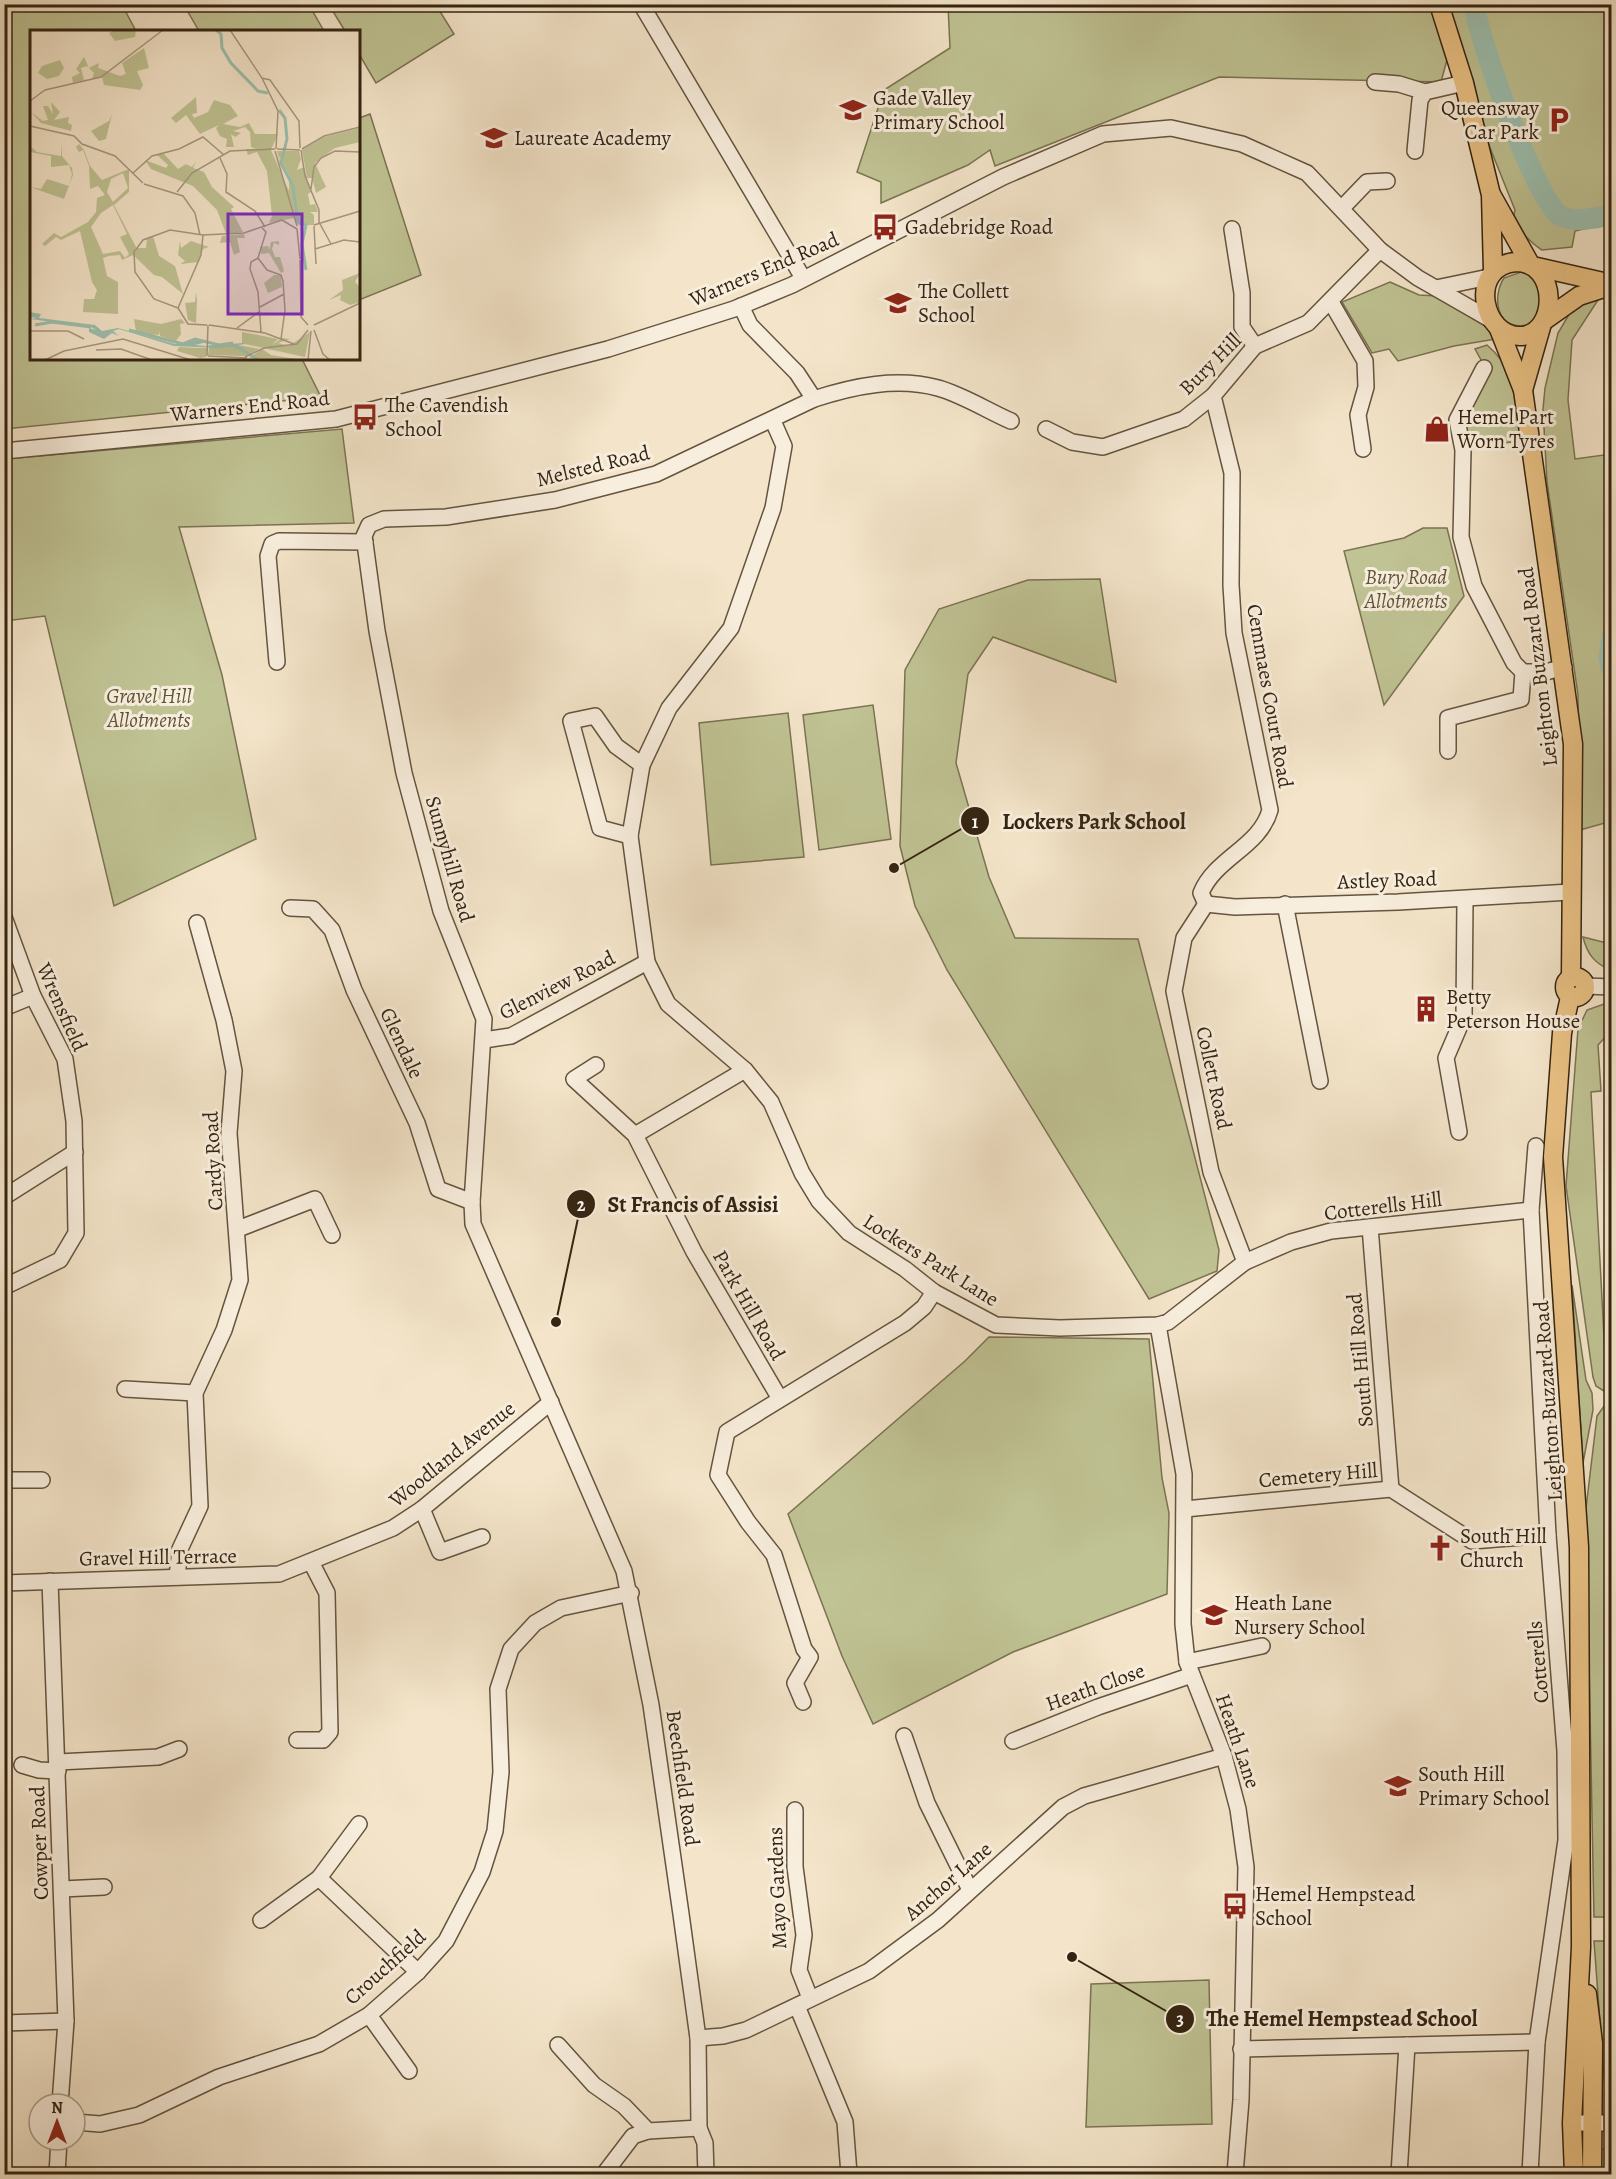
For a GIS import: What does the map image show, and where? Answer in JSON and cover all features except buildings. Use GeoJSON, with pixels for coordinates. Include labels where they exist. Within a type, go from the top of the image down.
{"type":"FeatureCollection","features":[{"type":"Feature","properties":{"kind":"main road"},"geometry":{"type":"LineString","coordinates":[[1439,4],[1464,83],[1491,195],[1491,274],[1485,294],[1496,325],[1509,334],[1524,336],[1579,296],[1611,285]]}},
{"type":"Feature","properties":{"kind":"main road"},"geometry":{"type":"LineString","coordinates":[[1491,195],[1534,265],[1542,273],[1547,289],[1543,323]]}},
{"type":"Feature","properties":{"kind":"main road"},"geometry":{"type":"LineString","coordinates":[[1491,274],[1509,263],[1534,265],[1611,285]]}},
{"type":"Feature","properties":{"kind":"main road","name":"Leighton Buzzard Road"},"geometry":{"type":"LineString","coordinates":[[1523,390],[1543,323]]}},
{"type":"Feature","properties":{"kind":"main road","name":"Leighton Buzzard Road"},"geometry":{"type":"LineString","coordinates":[[1496,325],[1523,390],[1564,667],[1573,744],[1570,892],[1576,987],[1562,1033],[1553,1157],[1580,1570],[1581,1947],[1572,2123],[1574,2175]]}},
{"type":"Feature","properties":{"kind":"main road","name":"Leighton Buzzard Road"},"geometry":{"type":"LineString","coordinates":[[1581,1947],[1593,2043],[1592,2175]]}},
{"type":"Feature","properties":{"kind":"street"},"geometry":{"type":"LineString","coordinates":[[641,4],[803,278]]}},
{"type":"Feature","properties":{"kind":"street"},"geometry":{"type":"LineString","coordinates":[[1375,82],[1399,84],[1425,92],[1464,83]]}},
{"type":"Feature","properties":{"kind":"street"},"geometry":{"type":"LineString","coordinates":[[1415,151],[1420,100],[1425,92]]}},
{"type":"Feature","properties":{"kind":"street","name":"Warners End Road"},"geometry":{"type":"LineString","coordinates":[[4,452],[336,418],[608,349],[741,306],[792,285],[1003,177],[1103,134],[1171,128],[1242,144],[1307,173],[1380,250],[1496,325]]}},
{"type":"Feature","properties":{"kind":"street"},"geometry":{"type":"LineString","coordinates":[[1342,208],[1367,182],[1387,181]]}},
{"type":"Feature","properties":{"kind":"street"},"geometry":{"type":"LineString","coordinates":[[1232,229],[1242,293],[1242,327],[1255,346]]}},
{"type":"Feature","properties":{"kind":"street","name":"Bury Hill"},"geometry":{"type":"LineString","coordinates":[[1046,429],[1072,442],[1103,447],[1184,418],[1213,396],[1255,346],[1308,322],[1331,302],[1380,250]]}},
{"type":"Feature","properties":{"kind":"street"},"geometry":{"type":"LineString","coordinates":[[1436,288],[1491,274]]}},
{"type":"Feature","properties":{"kind":"street"},"geometry":{"type":"LineString","coordinates":[[1331,302],[1365,361],[1366,387],[1358,415],[1363,449]]}},
{"type":"Feature","properties":{"kind":"street"},"geometry":{"type":"LineString","coordinates":[[741,306],[750,325],[765,343],[797,373],[814,399],[837,392],[897,381],[939,389],[1011,421]]}},
{"type":"Feature","properties":{"kind":"street"},"geometry":{"type":"LineString","coordinates":[[1484,368],[1457,420],[1463,450],[1461,537],[1474,586],[1514,663],[1523,672],[1546,672],[1564,667]]}},
{"type":"Feature","properties":{"kind":"street","name":"Cemmaes Court Road"},"geometry":{"type":"LineString","coordinates":[[1206,904],[1201,892],[1206,879],[1265,826],[1270,810],[1234,633],[1231,585],[1232,473],[1213,396]]}},
{"type":"Feature","properties":{"kind":"street","name":"Melsted Road"},"geometry":{"type":"LineString","coordinates":[[369,525],[384,519],[446,517],[555,500],[656,474],[773,421],[814,399]]}},
{"type":"Feature","properties":{"kind":"street","name":"Lockers Park Lane"},"geometry":{"type":"LineString","coordinates":[[773,421],[784,446],[775,500],[731,628],[669,708],[642,765],[630,836],[647,962],[668,1004],[745,1070],[771,1102],[802,1173],[819,1201],[849,1233],[905,1269],[934,1292],[996,1326],[1060,1328],[1158,1326]]}},
{"type":"Feature","properties":{"kind":"street","name":"Sunnyhill Road"},"geometry":{"type":"LineString","coordinates":[[369,525],[365,542],[377,631],[404,773],[441,911],[484,1019],[472,1202]]}},
{"type":"Feature","properties":{"kind":"street"},"geometry":{"type":"LineString","coordinates":[[277,662],[268,556],[272,544],[279,541],[365,542]]}},
{"type":"Feature","properties":{"kind":"street"},"geometry":{"type":"LineString","coordinates":[[1448,751],[1448,718],[1521,699],[1523,672]]}},
{"type":"Feature","properties":{"kind":"street"},"geometry":{"type":"LineString","coordinates":[[630,836],[600,828],[571,721],[595,716],[616,746],[642,765]]}},
{"type":"Feature","properties":{"kind":"street","name":"Astley Road"},"geometry":{"type":"LineString","coordinates":[[1206,904],[1235,907],[1570,892]]}},
{"type":"Feature","properties":{"kind":"street"},"geometry":{"type":"LineString","coordinates":[[1459,1132],[1446,1058],[1464,1016],[1465,898]]}},
{"type":"Feature","properties":{"kind":"street","name":"Collett Road"},"geometry":{"type":"LineString","coordinates":[[1206,904],[1184,938],[1174,991],[1211,1172],[1245,1262]]}},
{"type":"Feature","properties":{"kind":"street"},"geometry":{"type":"LineString","coordinates":[[1285,904],[1320,1081]]}},
{"type":"Feature","properties":{"kind":"street","name":"Glendale"},"geometry":{"type":"LineString","coordinates":[[290,908],[313,909],[332,930],[354,990],[417,1123],[438,1189],[472,1202]]}},
{"type":"Feature","properties":{"kind":"street","name":"Wrensfield"},"geometry":{"type":"LineString","coordinates":[[4,917],[33,996],[65,1059],[75,1152],[76,1233],[60,1260],[4,1287]]}},
{"type":"Feature","properties":{"kind":"street","name":"Cardy Road"},"geometry":{"type":"LineString","coordinates":[[177,1577],[180,1549],[201,1506],[195,1393],[224,1330],[240,1280],[238,1229],[229,1133],[234,1071],[224,1020],[197,923]]}},
{"type":"Feature","properties":{"kind":"street","name":"Glenview Road"},"geometry":{"type":"LineString","coordinates":[[484,1040],[512,1036],[647,962]]}},
{"type":"Feature","properties":{"kind":"street"},"geometry":{"type":"LineString","coordinates":[[1576,987],[1611,987]]}},
{"type":"Feature","properties":{"kind":"street"},"geometry":{"type":"LineString","coordinates":[[4,1008],[33,996]]}},
{"type":"Feature","properties":{"kind":"street","name":"Park Hill Road"},"geometry":{"type":"LineString","coordinates":[[596,1065],[574,1079],[636,1135],[694,1252],[780,1399]]}},
{"type":"Feature","properties":{"kind":"street"},"geometry":{"type":"LineString","coordinates":[[636,1135],[745,1070]]}},
{"type":"Feature","properties":{"kind":"street","name":"Cotterells"},"geometry":{"type":"LineString","coordinates":[[1530,2175],[1537,2042],[1566,1840],[1562,1701],[1548,1535],[1531,1210],[1536,1146]]}},
{"type":"Feature","properties":{"kind":"street"},"geometry":{"type":"LineString","coordinates":[[4,1197],[75,1152]]}},
{"type":"Feature","properties":{"kind":"street"},"geometry":{"type":"LineString","coordinates":[[238,1229],[315,1199],[332,1235]]}},
{"type":"Feature","properties":{"kind":"street"},"geometry":{"type":"LineString","coordinates":[[472,1202],[473,1224],[551,1402]]}},
{"type":"Feature","properties":{"kind":"street","name":"Cotterells Hill"},"geometry":{"type":"LineString","coordinates":[[1245,1262],[1292,1242],[1332,1231],[1531,1210]]}},
{"type":"Feature","properties":{"kind":"street","name":"South Hill Road"},"geometry":{"type":"LineString","coordinates":[[1370,1227],[1391,1489]]}},
{"type":"Feature","properties":{"kind":"street"},"geometry":{"type":"LineString","coordinates":[[1158,1326],[1168,1322],[1245,1262]]}},
{"type":"Feature","properties":{"kind":"street"},"geometry":{"type":"LineString","coordinates":[[803,1702],[795,1683],[810,1657],[804,1649],[774,1555],[748,1522],[717,1475],[727,1432],[905,1323],[924,1307],[934,1292]]}},
{"type":"Feature","properties":{"kind":"street","name":"Heath Lane"},"geometry":{"type":"LineString","coordinates":[[1158,1326],[1184,1474],[1183,1624],[1190,1669],[1224,1756],[1238,1809],[1246,1867],[1241,2100],[1235,2175]]}},
{"type":"Feature","properties":{"kind":"street"},"geometry":{"type":"LineString","coordinates":[[125,1389],[195,1393]]}},
{"type":"Feature","properties":{"kind":"street","name":"Woodland Avenue"},"geometry":{"type":"LineString","coordinates":[[311,1562],[392,1528],[422,1509],[551,1402]]}},
{"type":"Feature","properties":{"kind":"street","name":"Beechfield Road"},"geometry":{"type":"LineString","coordinates":[[551,1402],[624,1571],[631,1593],[651,1705],[698,2038],[699,2128],[705,2143],[706,2175]]}},
{"type":"Feature","properties":{"kind":"street"},"geometry":{"type":"LineString","coordinates":[[1544,1430],[1572,1429]]}},
{"type":"Feature","properties":{"kind":"street"},"geometry":{"type":"LineString","coordinates":[[4,1479],[42,1480]]}},
{"type":"Feature","properties":{"kind":"street","name":"Cemetery Hill"},"geometry":{"type":"LineString","coordinates":[[1185,1509],[1391,1489],[1472,1540],[1548,1535]]}},
{"type":"Feature","properties":{"kind":"street"},"geometry":{"type":"LineString","coordinates":[[422,1509],[440,1552],[482,1537]]}},
{"type":"Feature","properties":{"kind":"street"},"geometry":{"type":"LineString","coordinates":[[297,1740],[323,1740],[330,1732],[327,1593],[311,1562]]}},
{"type":"Feature","properties":{"kind":"street","name":"Gravel Hill Terrace"},"geometry":{"type":"LineString","coordinates":[[4,1583],[270,1576],[311,1562]]}},
{"type":"Feature","properties":{"kind":"street","name":"Cowper Road"},"geometry":{"type":"LineString","coordinates":[[50,1581],[66,2021],[61,2092]]}},
{"type":"Feature","properties":{"kind":"street","name":"Crouchfield"},"geometry":{"type":"LineString","coordinates":[[87,2123],[100,2124],[139,2115],[219,2077],[319,2044],[369,2015],[418,1972],[446,1941],[482,1872],[495,1831],[501,1772],[498,1689],[511,1649],[535,1623],[561,1608],[631,1593]]}},
{"type":"Feature","properties":{"kind":"street","name":"Heath Close"},"geometry":{"type":"LineString","coordinates":[[1013,1741],[1190,1669],[1262,1646]]}},
{"type":"Feature","properties":{"kind":"street"},"geometry":{"type":"LineString","coordinates":[[904,1736],[927,1803],[970,1890]]}},
{"type":"Feature","properties":{"kind":"street"},"geometry":{"type":"LineString","coordinates":[[22,1765],[39,1770],[58,1766],[159,1757],[179,1749]]}},
{"type":"Feature","properties":{"kind":"street","name":"Anchor Lane"},"geometry":{"type":"LineString","coordinates":[[698,2038],[723,2036],[746,2030],[869,1971],[913,1940],[1063,1807],[1077,1800],[1224,1756]]}},
{"type":"Feature","properties":{"kind":"street","name":"Mayo Gardens"},"geometry":{"type":"LineString","coordinates":[[795,1810],[795,1866],[804,1935],[799,1970],[803,2002],[845,2122],[849,2175]]}},
{"type":"Feature","properties":{"kind":"street"},"geometry":{"type":"LineString","coordinates":[[261,1920],[319,1878],[359,1824]]}},
{"type":"Feature","properties":{"kind":"street"},"geometry":{"type":"LineString","coordinates":[[319,1878],[418,1972]]}},
{"type":"Feature","properties":{"kind":"street"},"geometry":{"type":"LineString","coordinates":[[62,1889],[104,1887]]}},
{"type":"Feature","properties":{"kind":"street"},"geometry":{"type":"LineString","coordinates":[[369,2015],[409,2071]]}},
{"type":"Feature","properties":{"kind":"street"},"geometry":{"type":"LineString","coordinates":[[4,2023],[66,2021]]}},
{"type":"Feature","properties":{"kind":"street"},"geometry":{"type":"LineString","coordinates":[[1241,2049],[1537,2042]]}},
{"type":"Feature","properties":{"kind":"street"},"geometry":{"type":"LineString","coordinates":[[558,2045],[594,2085],[624,2106],[648,2131]]}},
{"type":"Feature","properties":{"kind":"street"},"geometry":{"type":"LineString","coordinates":[[1399,2175],[1407,2045]]}},
{"type":"Feature","properties":{"kind":"street"},"geometry":{"type":"LineString","coordinates":[[1572,2123],[1611,2122]]}},
{"type":"Feature","properties":{"kind":"street"},"geometry":{"type":"LineString","coordinates":[[604,2175],[633,2136],[648,2131],[699,2128]]}},
{"type":"Feature","properties":{"kind":"street"},"geometry":{"type":"LineString","coordinates":[[57,2175],[58,2152]]}},
{"type":"Feature","properties":{"kind":"green space"},"geometry":{"type":"Polygon","coordinates":[[[5,4],[122,5],[135,30],[30,30],[30,360],[302,360],[321,397],[5,429],[5,4]]]}},
{"type":"Feature","properties":{"kind":"green space"},"geometry":{"type":"Polygon","coordinates":[[[184,5],[309,5],[323,30],[198,30],[184,5]]]}},
{"type":"Feature","properties":{"kind":"green space"},"geometry":{"type":"Polygon","coordinates":[[[329,5],[436,5],[454,34],[376,83],[360,56],[360,30],[344,30],[329,5]]]}},
{"type":"Feature","properties":{"kind":"green space"},"geometry":{"type":"Polygon","coordinates":[[[948,5],[1430,5],[1448,56],[1441,82],[1219,77],[995,166],[990,150],[968,165],[881,203],[881,182],[857,172],[884,90],[950,48],[948,5]]]}},
{"type":"Feature","properties":{"kind":"green space"},"geometry":{"type":"Polygon","coordinates":[[[1439,5],[1611,5],[1611,223],[1575,231],[1572,247],[1542,250],[1532,243],[1518,227],[1514,215],[1515,210],[1464,83],[1439,5]]]}},
{"type":"Feature","properties":{"kind":"green space"},"geometry":{"type":"Polygon","coordinates":[[[370,114],[421,275],[360,300],[360,118],[370,114]]]}},
{"type":"Feature","properties":{"kind":"green space"},"geometry":{"type":"Polygon","coordinates":[[[1521,272],[1531,277],[1538,285],[1541,295],[1537,315],[1531,323],[1522,326],[1511,324],[1502,317],[1498,302],[1499,289],[1504,278],[1521,272]]]}},
{"type":"Feature","properties":{"kind":"green space"},"geometry":{"type":"Polygon","coordinates":[[[1390,282],[1419,295],[1437,296],[1493,331],[1496,339],[1454,346],[1398,361],[1389,349],[1372,353],[1342,302],[1390,282]]]}},
{"type":"Feature","properties":{"kind":"green space"},"geometry":{"type":"Polygon","coordinates":[[[1593,297],[1598,300],[1572,340],[1568,400],[1575,459],[1611,454],[1612,821],[1580,830],[1578,695],[1547,482],[1543,409],[1545,388],[1558,333],[1571,311],[1593,297]]]}},
{"type":"Feature","properties":{"kind":"green space"},"geometry":{"type":"Polygon","coordinates":[[[1487,345],[1505,365],[1510,377],[1514,388],[1522,441],[1472,446],[1462,420],[1486,369],[1475,349],[1487,345]]]}},
{"type":"Feature","properties":{"kind":"green space","name":"Gravel Hill Allotments"},"geometry":{"type":"Polygon","coordinates":[[[342,429],[354,523],[179,527],[222,675],[256,839],[114,906],[45,616],[5,621],[5,459],[342,429]]]}},
{"type":"Feature","properties":{"kind":"green space","name":"Bury Road Allotments"},"geometry":{"type":"Polygon","coordinates":[[[1423,528],[1447,528],[1464,596],[1384,705],[1344,551],[1404,538],[1423,528]]]}},
{"type":"Feature","properties":{"kind":"green space"},"geometry":{"type":"Polygon","coordinates":[[[1100,579],[1116,682],[993,637],[968,674],[956,763],[989,877],[1015,938],[1138,939],[1219,1250],[1217,1271],[1149,1299],[947,970],[915,906],[900,846],[905,670],[939,609],[1028,580],[1100,579]]]}},
{"type":"Feature","properties":{"kind":"green space"},"geometry":{"type":"Polygon","coordinates":[[[873,705],[891,839],[819,850],[803,715],[873,705]]]}},
{"type":"Feature","properties":{"kind":"green space"},"geometry":{"type":"Polygon","coordinates":[[[788,713],[804,857],[711,865],[699,723],[788,713]]]}},
{"type":"Feature","properties":{"kind":"green space"},"geometry":{"type":"Polygon","coordinates":[[[1583,937],[1611,944],[1611,970],[1592,958],[1583,937]]]}},
{"type":"Feature","properties":{"kind":"green space"},"geometry":{"type":"Polygon","coordinates":[[[1611,1003],[1611,1031],[1598,1045],[1601,1091],[1591,1092],[1607,1393],[1596,1386],[1593,1377],[1566,1186],[1578,1029],[1587,1010],[1611,1003]]]}},
{"type":"Feature","properties":{"kind":"green space"},"geometry":{"type":"Polygon","coordinates":[[[1572,1285],[1586,1380],[1592,1393],[1593,1410],[1583,1463],[1572,1285]]]}},
{"type":"Feature","properties":{"kind":"green space"},"geometry":{"type":"Polygon","coordinates":[[[989,1337],[1149,1339],[1162,1478],[1169,1513],[1167,1594],[1013,1652],[873,1724],[842,1656],[788,1514],[965,1361],[989,1337]]]}},
{"type":"Feature","properties":{"kind":"green space"},"geometry":{"type":"Polygon","coordinates":[[[1607,1402],[1612,1487],[1612,1917],[1594,1917],[1586,1508],[1597,1416],[1607,1402]]]}},
{"type":"Feature","properties":{"kind":"green space"},"geometry":{"type":"Polygon","coordinates":[[[1594,1941],[1611,1941],[1611,2089],[1605,2090],[1594,1941]]]}},
{"type":"Feature","properties":{"kind":"green space"},"geometry":{"type":"Polygon","coordinates":[[[1209,1980],[1212,2124],[1086,2127],[1091,1984],[1209,1980]]]}},
{"type":"Feature","properties":{"kind":"green space"},"geometry":{"type":"Polygon","coordinates":[[[1601,2149],[1611,2149],[1611,2174],[1601,2174],[1601,2149]]]}},
{"type":"Feature","properties":{"kind":"waterway"},"geometry":{"type":"LineString","coordinates":[[1474,4],[1485,49],[1510,118],[1550,205],[1566,218],[1594,218],[1612,214]]}},
{"type":"Feature","properties":{"kind":"waterway"},"geometry":{"type":"LineString","coordinates":[[1612,637],[1609,658],[1612,670]]}},
{"type":"Feature","properties":{"kind":"place","name":"Gade Valley Primary School"},"geometry":{"type":"Point","coordinates":[853,110]}},
{"type":"Feature","properties":{"kind":"place","name":"Queensway Car Park"},"geometry":{"type":"Point","coordinates":[1559,120]}},
{"type":"Feature","properties":{"kind":"place","name":"Laureate Academy"},"geometry":{"type":"Point","coordinates":[494,138]}},
{"type":"Feature","properties":{"kind":"place","name":"Gadebridge Road"},"geometry":{"type":"Point","coordinates":[885,227]}},
{"type":"Feature","properties":{"kind":"place","name":"The Collett School"},"geometry":{"type":"Point","coordinates":[898,303]}},
{"type":"Feature","properties":{"kind":"place","name":"The Cavendish School"},"geometry":{"type":"Point","coordinates":[365,417]}},
{"type":"Feature","properties":{"kind":"place","name":"Hemel Part Worn Tyres"},"geometry":{"type":"Point","coordinates":[1437,429]}},
{"type":"Feature","properties":{"kind":"place","name":"Lockers Park School"},"geometry":{"type":"Point","coordinates":[894,868]}},
{"type":"Feature","properties":{"kind":"place","name":"Betty Peterson House"},"geometry":{"type":"Point","coordinates":[1426,1009]}},
{"type":"Feature","properties":{"kind":"place","name":"St Francis of Assisi"},"geometry":{"type":"Point","coordinates":[556,1322]}},
{"type":"Feature","properties":{"kind":"place","name":"South Hill Church"},"geometry":{"type":"Point","coordinates":[1440,1548]}},
{"type":"Feature","properties":{"kind":"place","name":"Heath Lane Nursery School"},"geometry":{"type":"Point","coordinates":[1214,1615]}},
{"type":"Feature","properties":{"kind":"place","name":"South Hill Primary School"},"geometry":{"type":"Point","coordinates":[1398,1786]}},
{"type":"Feature","properties":{"kind":"place","name":"Hemel Hempstead School"},"geometry":{"type":"Point","coordinates":[1235,1906]}},
{"type":"Feature","properties":{"kind":"place","name":"The Hemel Hempstead School"},"geometry":{"type":"Point","coordinates":[1072,1957]}}]}
